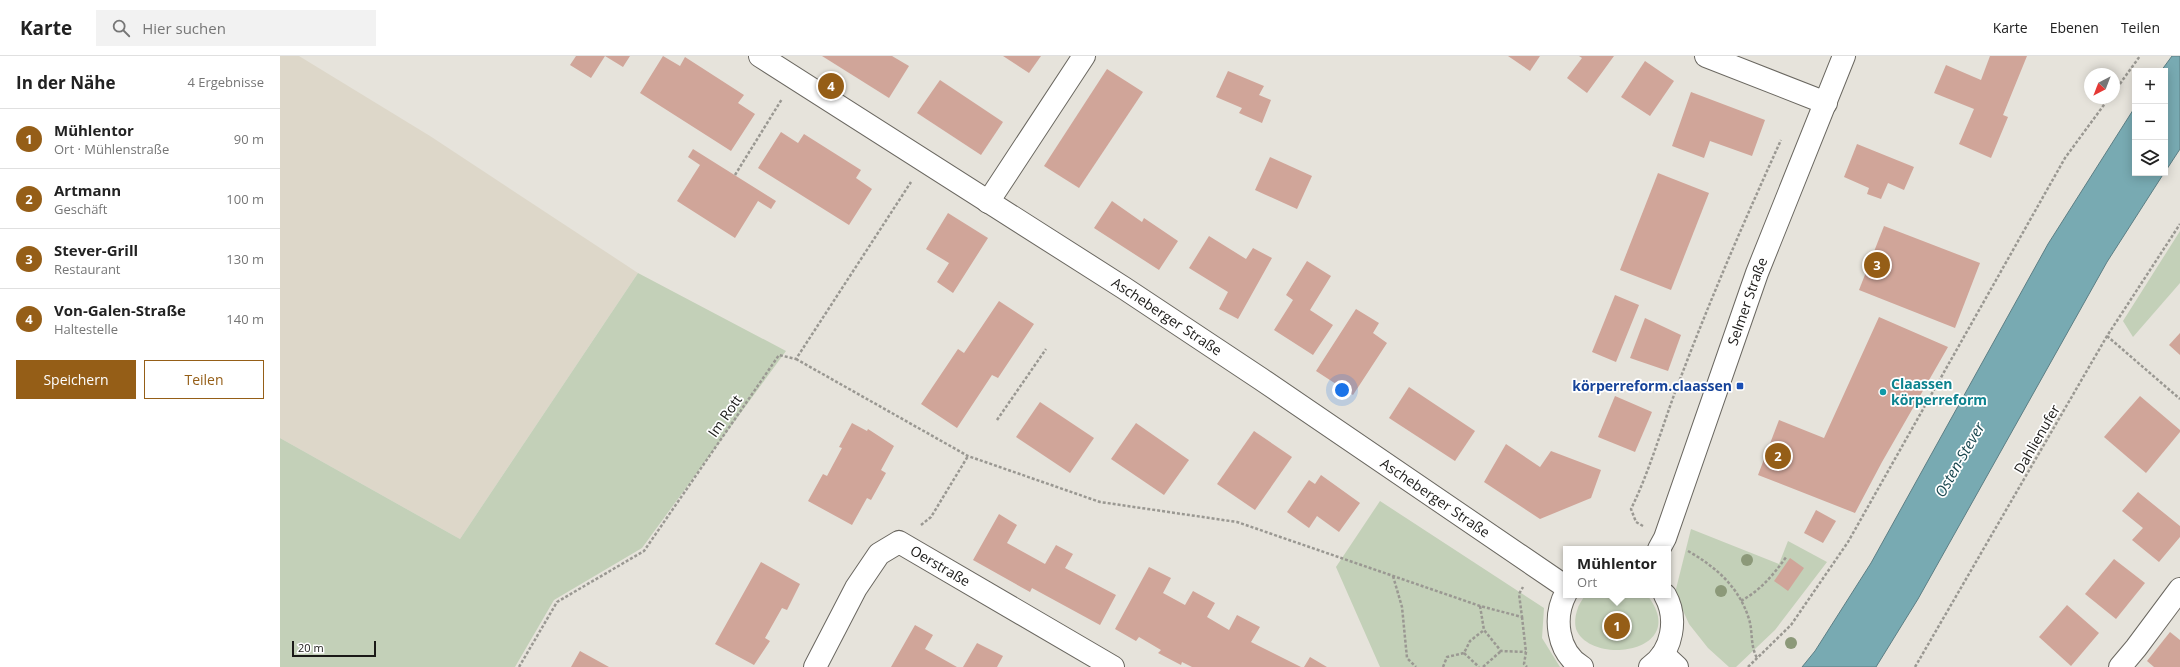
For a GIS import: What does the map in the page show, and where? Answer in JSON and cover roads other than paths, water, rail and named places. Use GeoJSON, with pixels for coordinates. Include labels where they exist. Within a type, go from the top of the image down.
{"type":"FeatureCollection","features":[{"type":"Feature","properties":{"kind":"street","name":"Ascheberger Straße"},"geometry":{"type":"LineString","coordinates":[[760,56],[1260,379],[1563,585]]}},
{"type":"Feature","properties":{"kind":"street"},"geometry":{"type":"LineString","coordinates":[[988,202],[1084,56]]}},
{"type":"Feature","properties":{"kind":"street"},"geometry":{"type":"LineString","coordinates":[[1706,56],[1826,103]]}},
{"type":"Feature","properties":{"kind":"street","name":"Selmer Straße"},"geometry":{"type":"LineString","coordinates":[[1662,544],[1757,274],[1844,56]]}},
{"type":"Feature","properties":{"kind":"street","name":"Oerstraße"},"geometry":{"type":"LineString","coordinates":[[815,667],[856,588],[879,554],[899,542],[1113,667]]}},
{"type":"Feature","properties":{"kind":"street"},"geometry":{"type":"LineString","coordinates":[[2120,667],[2180,589]]}},
{"type":"Feature","properties":{"kind":"street"},"geometry":{"type":"LineString","coordinates":[[1564,598],[1558,614],[1559,632],[1566,650],[1576,666]]}},
{"type":"Feature","properties":{"kind":"street"},"geometry":{"type":"LineString","coordinates":[[1663,663],[1673,624],[1670,604],[1667,598]]}},
{"type":"Feature","properties":{"kind":"water"},"geometry":{"type":"Polygon","coordinates":[[[2172,56],[2180,56],[2180,149],[2168,167],[2168,68],[2163,68],[2172,56]]]}},
{"type":"Feature","properties":{"kind":"water","name":"Osten-Stever"},"geometry":{"type":"Polygon","coordinates":[[[2132,112],[2132,176],[2162,176],[2107,262],[1918,599],[1876,667],[1802,667],[1815,651],[1871,563],[2048,244],[2132,112]]]}},
{"type":"Feature","properties":{"kind":"place","name":"Von-Galen-Straße"},"geometry":{"type":"Point","coordinates":[831,86]}},
{"type":"Feature","properties":{"kind":"place","name":"Stever-Grill"},"geometry":{"type":"Point","coordinates":[1877,265]}},
{"type":"Feature","properties":{"kind":"place","name":"körperreform.claassen"},"geometry":{"type":"Point","coordinates":[1740,386]}},
{"type":"Feature","properties":{"kind":"place","name":"Claassen körperreform"},"geometry":{"type":"Point","coordinates":[1883,392]}},
{"type":"Feature","properties":{"kind":"place","name":"Artmann"},"geometry":{"type":"Point","coordinates":[1778,456]}},
{"type":"Feature","properties":{"kind":"place","name":"Mühlentor"},"geometry":{"type":"Point","coordinates":[1617,626]}}]}
